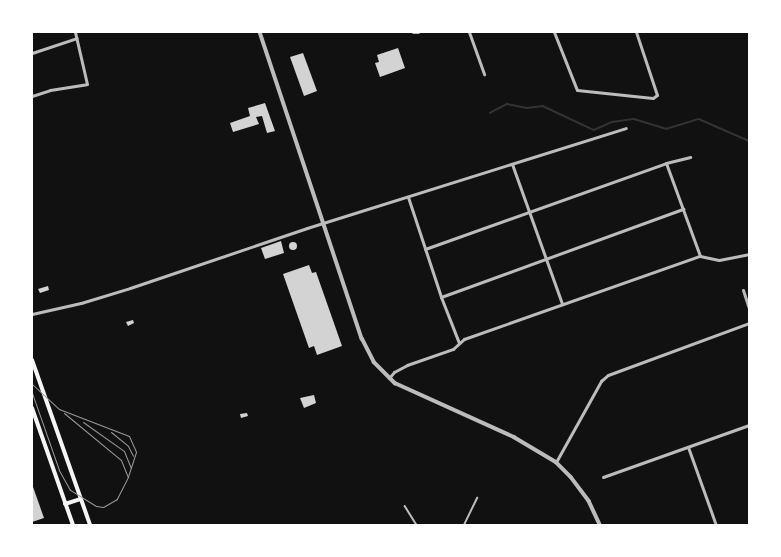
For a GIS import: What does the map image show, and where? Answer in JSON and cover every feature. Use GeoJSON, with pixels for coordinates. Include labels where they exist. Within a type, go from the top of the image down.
{"type":"FeatureCollection","features":[{"type":"Feature","properties":{"kind":"main road"},"geometry":{"type":"LineString","coordinates":[[32,360],[90,525]]}},
{"type":"Feature","properties":{"kind":"main road"},"geometry":{"type":"LineString","coordinates":[[32,408],[73,525]]}},
{"type":"Feature","properties":{"kind":"main road"},"geometry":{"type":"LineString","coordinates":[[65,504],[80,499]]}},
{"type":"Feature","properties":{"kind":"street"},"geometry":{"type":"LineString","coordinates":[[32,96],[50,90],[87,84],[75,32]]}},
{"type":"Feature","properties":{"kind":"street"},"geometry":{"type":"LineString","coordinates":[[260,32],[364,344],[374,362],[388,378],[405,389],[514,437],[556,462],[571,477],[589,501],[600,525]]}},
{"type":"Feature","properties":{"kind":"street"},"geometry":{"type":"LineString","coordinates":[[413,32],[418,32]]}},
{"type":"Feature","properties":{"kind":"street"},"geometry":{"type":"LineString","coordinates":[[469,32],[484,74]]}},
{"type":"Feature","properties":{"kind":"street"},"geometry":{"type":"LineString","coordinates":[[554,32],[577,90],[652,98],[657,95],[636,32]]}},
{"type":"Feature","properties":{"kind":"street"},"geometry":{"type":"LineString","coordinates":[[32,53],[77,38]]}},
{"type":"Feature","properties":{"kind":"street"},"geometry":{"type":"LineString","coordinates":[[32,314],[81,303],[123,290],[323,222],[408,197],[626,128]]}},
{"type":"Feature","properties":{"kind":"street"},"geometry":{"type":"LineString","coordinates":[[425,249],[666,163],[690,157]]}},
{"type":"Feature","properties":{"kind":"street"},"geometry":{"type":"LineString","coordinates":[[666,163],[700,256]]}},
{"type":"Feature","properties":{"kind":"street"},"geometry":{"type":"LineString","coordinates":[[512,164],[562,304]]}},
{"type":"Feature","properties":{"kind":"street"},"geometry":{"type":"LineString","coordinates":[[408,197],[441,297],[459,343]]}},
{"type":"Feature","properties":{"kind":"street"},"geometry":{"type":"LineString","coordinates":[[441,297],[683,209]]}},
{"type":"Feature","properties":{"kind":"street"},"geometry":{"type":"LineString","coordinates":[[388,378],[398,369],[453,349],[464,339],[700,256],[719,260],[749,254]]}},
{"type":"Feature","properties":{"kind":"street"},"geometry":{"type":"LineString","coordinates":[[743,290],[749,308]]}},
{"type":"Feature","properties":{"kind":"street"},"geometry":{"type":"LineString","coordinates":[[556,462],[601,381],[608,375],[749,323]]}},
{"type":"Feature","properties":{"kind":"street"},"geometry":{"type":"LineString","coordinates":[[603,477],[749,425]]}},
{"type":"Feature","properties":{"kind":"street"},"geometry":{"type":"LineString","coordinates":[[688,446],[716,525]]}},
{"type":"Feature","properties":{"kind":"lane"},"geometry":{"type":"LineString","coordinates":[[464,525],[477,498]]}},
{"type":"Feature","properties":{"kind":"lane"},"geometry":{"type":"LineString","coordinates":[[405,506],[410,518],[417,525]]}},
{"type":"Feature","properties":{"kind":"building"},"geometry":{"type":"Polygon","coordinates":[[[398,48],[405,68],[380,77],[375,63],[379,62],[377,55],[398,48]]]}},
{"type":"Feature","properties":{"kind":"building"},"geometry":{"type":"Polygon","coordinates":[[[303,53],[317,91],[304,96],[290,57],[303,53]]]}},
{"type":"Feature","properties":{"kind":"building"},"geometry":{"type":"Polygon","coordinates":[[[265,103],[275,131],[267,133],[262,116],[256,117],[259,124],[233,132],[230,123],[250,116],[248,108],[265,103]]]}},
{"type":"Feature","properties":{"kind":"building"},"geometry":{"type":"Polygon","coordinates":[[[281,241],[284,253],[265,259],[261,248],[281,241]]]}},
{"type":"Feature","properties":{"kind":"building"},"geometry":{"type":"Polygon","coordinates":[[[291,242],[295,242],[297,246],[295,250],[291,250],[289,248],[289,244],[291,242]]]}},
{"type":"Feature","properties":{"kind":"building"},"geometry":{"type":"Polygon","coordinates":[[[309,265],[312,273],[316,272],[342,346],[317,355],[314,346],[309,348],[283,274],[309,265]]]}},
{"type":"Feature","properties":{"kind":"building"},"geometry":{"type":"Polygon","coordinates":[[[48,286],[49,290],[40,293],[38,289],[48,286]]]}},
{"type":"Feature","properties":{"kind":"building"},"geometry":{"type":"Polygon","coordinates":[[[133,320],[134,323],[128,326],[126,322],[133,320]]]}},
{"type":"Feature","properties":{"kind":"building"},"geometry":{"type":"Polygon","coordinates":[[[314,395],[316,403],[304,408],[300,398],[314,395]]]}},
{"type":"Feature","properties":{"kind":"building"},"geometry":{"type":"Polygon","coordinates":[[[247,413],[248,416],[241,418],[240,414],[247,413]]]}},
{"type":"Feature","properties":{"kind":"building"},"geometry":{"type":"Polygon","coordinates":[[[32,484],[44,518],[32,522],[32,484]]]}},
{"type":"Feature","properties":{"kind":"waterway"},"geometry":{"type":"LineString","coordinates":[[490,113],[507,104],[527,108],[543,106],[594,130],[612,122],[634,119],[666,129],[699,119],[749,141]]}},
{"type":"Feature","properties":{"kind":"tram line"},"geometry":{"type":"LineString","coordinates":[[32,384],[59,409],[129,436],[136,452],[128,477],[117,499],[103,507],[96,506],[70,490],[59,470],[32,393]]}},
{"type":"Feature","properties":{"kind":"tram line"},"geometry":{"type":"LineString","coordinates":[[64,413],[121,460],[128,477]]}},
{"type":"Feature","properties":{"kind":"tram line"},"geometry":{"type":"LineString","coordinates":[[83,422],[124,451],[131,468]]}},
{"type":"Feature","properties":{"kind":"tram line"},"geometry":{"type":"LineString","coordinates":[[111,432],[128,446],[133,456]]}}]}
